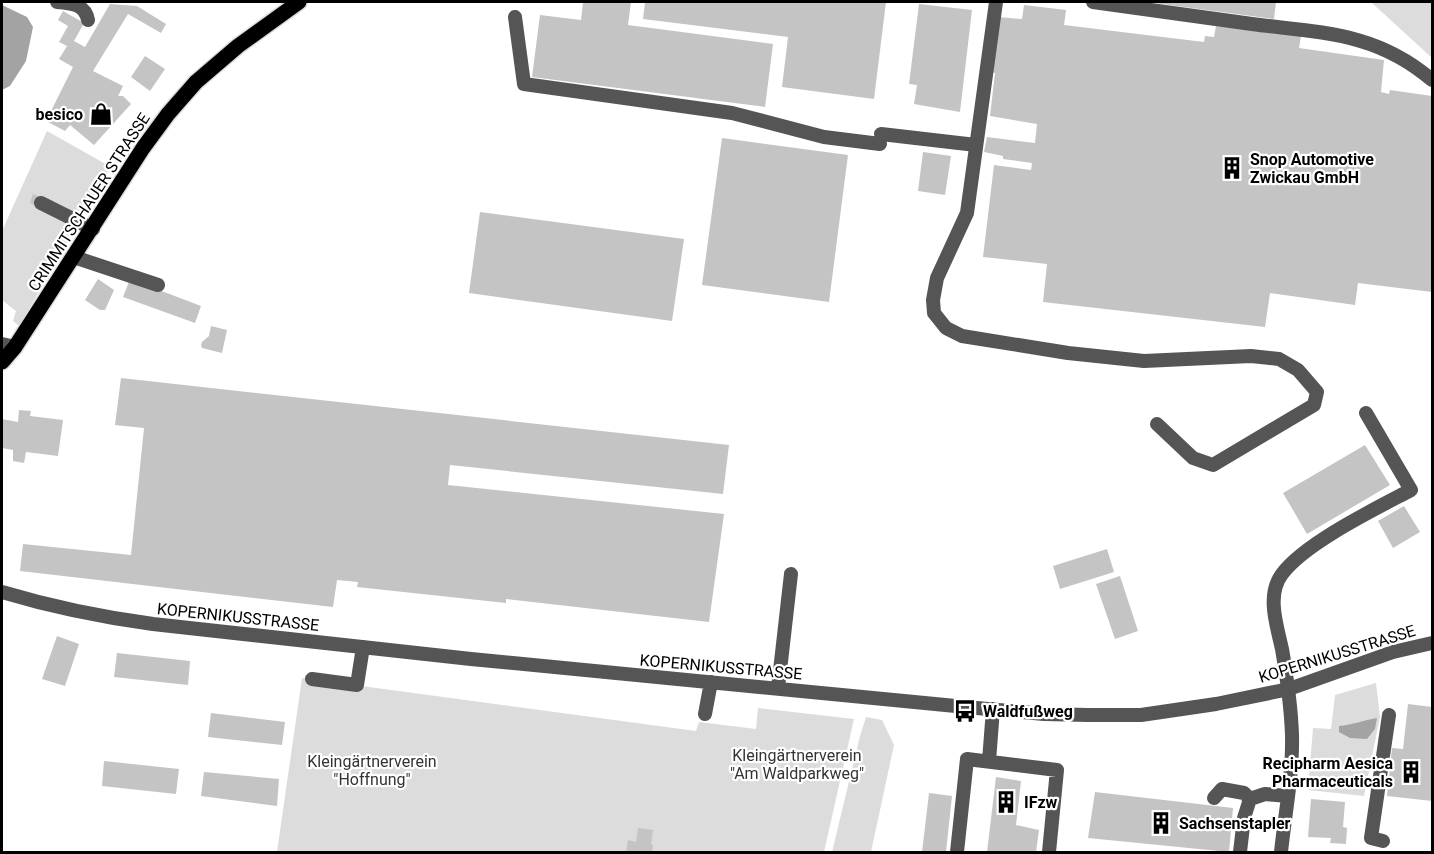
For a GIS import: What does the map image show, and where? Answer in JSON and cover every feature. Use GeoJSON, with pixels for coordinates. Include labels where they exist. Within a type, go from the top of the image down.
{"type":"FeatureCollection","features":[{"type":"Feature","properties":{"kind":"main road","name":"CRIMMITSCHAUER STRASSE"},"geometry":{"type":"LineString","coordinates":[[2,363],[8,345],[74,257],[143,148],[168,114],[196,82],[238,46],[299,2]]}},
{"type":"Feature","properties":{"kind":"street"},"geometry":{"type":"LineString","coordinates":[[57,2],[81,6],[88,20]]}},
{"type":"Feature","properties":{"kind":"street"},"geometry":{"type":"LineString","coordinates":[[996,2],[967,213],[937,278],[933,300],[934,313],[946,328],[962,336],[1068,353],[1144,361],[1251,356],[1279,358],[1298,370],[1317,392],[1314,405],[1213,465],[1193,458],[1157,424]]}},
{"type":"Feature","properties":{"kind":"street"},"geometry":{"type":"LineString","coordinates":[[1093,2],[1253,24],[1333,32],[1374,44],[1396,54],[1432,80]]}},
{"type":"Feature","properties":{"kind":"street"},"geometry":{"type":"LineString","coordinates":[[515,17],[524,84],[732,113],[825,137],[976,145]]}},
{"type":"Feature","properties":{"kind":"street"},"geometry":{"type":"LineString","coordinates":[[41,203],[93,229]]}},
{"type":"Feature","properties":{"kind":"street"},"geometry":{"type":"LineString","coordinates":[[74,257],[158,285]]}},
{"type":"Feature","properties":{"kind":"street"},"geometry":{"type":"LineString","coordinates":[[1281,852],[1292,736],[1289,689],[1273,604],[1275,589],[1281,575],[1300,556],[1411,490],[1366,413]]}},
{"type":"Feature","properties":{"kind":"street"},"geometry":{"type":"LineString","coordinates":[[778,688],[790,574]]}},
{"type":"Feature","properties":{"kind":"street","name":"KOPERNIKUSSTRASSE"},"geometry":{"type":"LineString","coordinates":[[2,592],[100,617],[363,647],[1044,714],[1141,715],[1216,704],[1289,689],[1394,652],[1432,643]]}},
{"type":"Feature","properties":{"kind":"street"},"geometry":{"type":"LineString","coordinates":[[312,679],[357,685],[363,647]]}},
{"type":"Feature","properties":{"kind":"street"},"geometry":{"type":"LineString","coordinates":[[705,714],[711,682]]}},
{"type":"Feature","properties":{"kind":"street"},"geometry":{"type":"LineString","coordinates":[[989,761],[993,709]]}},
{"type":"Feature","properties":{"kind":"street"},"geometry":{"type":"LineString","coordinates":[[1383,841],[1371,838],[1389,715]]}},
{"type":"Feature","properties":{"kind":"street"},"geometry":{"type":"LineString","coordinates":[[957,852],[967,759],[1057,770],[1049,852]]}},
{"type":"Feature","properties":{"kind":"street"},"geometry":{"type":"LineString","coordinates":[[1214,798],[1222,789],[1244,793],[1250,800]]}},
{"type":"Feature","properties":{"kind":"street"},"geometry":{"type":"LineString","coordinates":[[1240,852],[1244,818],[1250,800],[1265,794],[1288,796]]}},
{"type":"Feature","properties":{"kind":"green space"},"geometry":{"type":"Polygon","coordinates":[[[1371,2],[1432,2],[1432,58],[1371,2]]]}},
{"type":"Feature","properties":{"kind":"green space"},"geometry":{"type":"Polygon","coordinates":[[[47,131],[111,167],[19,326],[13,321],[16,311],[2,300],[2,231],[47,131]]]}},
{"type":"Feature","properties":{"kind":"green space","name":"Kleingärtnerverein \"Hoffnung\""},"geometry":{"type":"Polygon","coordinates":[[[302,678],[696,731],[699,722],[756,729],[758,708],[854,719],[824,852],[277,852],[302,678]]]}},
{"type":"Feature","properties":{"kind":"green space"},"geometry":{"type":"Polygon","coordinates":[[[1376,683],[1380,717],[1364,796],[1308,790],[1313,728],[1331,729],[1335,695],[1376,683]]]}},
{"type":"Feature","properties":{"kind":"green space"},"geometry":{"type":"Polygon","coordinates":[[[866,717],[882,720],[894,745],[871,852],[832,852],[860,736],[866,717]]]}},
{"type":"Feature","properties":{"kind":"shaded area"},"geometry":{"type":"Polygon","coordinates":[[[2,5],[27,17],[33,27],[26,61],[10,86],[2,90],[2,5]]]}},
{"type":"Feature","properties":{"kind":"shaded area"},"geometry":{"type":"Polygon","coordinates":[[[1377,718],[1375,729],[1367,739],[1350,738],[1339,732],[1339,726],[1377,718]]]}},
{"type":"Feature","properties":{"kind":"building"},"geometry":{"type":"Polygon","coordinates":[[[583,2],[631,2],[628,25],[773,44],[765,107],[532,77],[540,15],[581,20],[583,2]]]}},
{"type":"Feature","properties":{"kind":"building"},"geometry":{"type":"Polygon","coordinates":[[[645,2],[886,2],[874,99],[782,87],[788,37],[643,19],[645,2]]]}},
{"type":"Feature","properties":{"kind":"building"},"geometry":{"type":"Polygon","coordinates":[[[1147,2],[1276,2],[1274,19],[1147,2]]]}},
{"type":"Feature","properties":{"kind":"building"},"geometry":{"type":"Polygon","coordinates":[[[110,4],[137,6],[166,24],[161,33],[128,14],[93,71],[123,86],[118,96],[123,96],[131,104],[94,145],[70,125],[65,131],[46,121],[73,67],[59,59],[67,46],[59,42],[68,26],[58,20],[63,11],[84,23],[74,41],[85,47],[110,4]]]}},
{"type":"Feature","properties":{"kind":"building"},"geometry":{"type":"Polygon","coordinates":[[[919,4],[972,10],[960,112],[914,104],[917,85],[909,84],[919,4]]]}},
{"type":"Feature","properties":{"kind":"building","name":"Snop Automotive Zwickau GmbH"},"geometry":{"type":"Polygon","coordinates":[[[1024,5],[1066,10],[1064,25],[1204,42],[1205,36],[1214,37],[1216,26],[1301,36],[1299,48],[1384,60],[1381,92],[1389,94],[1390,90],[1432,96],[1432,292],[1358,283],[1355,305],[1270,293],[1265,327],[1043,302],[1047,264],[983,257],[994,165],[1031,170],[1032,163],[1003,159],[1003,156],[984,152],[987,137],[1035,143],[1037,124],[990,116],[995,73],[990,72],[998,17],[1022,19],[1024,5]]]}},
{"type":"Feature","properties":{"kind":"building"},"geometry":{"type":"Polygon","coordinates":[[[145,56],[165,69],[150,91],[131,77],[145,56]]]}},
{"type":"Feature","properties":{"kind":"building"},"geometry":{"type":"Polygon","coordinates":[[[722,138],[848,155],[829,302],[702,285],[722,138]]]}},
{"type":"Feature","properties":{"kind":"building"},"geometry":{"type":"Polygon","coordinates":[[[923,152],[951,156],[945,195],[918,191],[923,152]]]}},
{"type":"Feature","properties":{"kind":"building"},"geometry":{"type":"Polygon","coordinates":[[[33,194],[43,198],[40,207],[30,203],[33,194]]]}},
{"type":"Feature","properties":{"kind":"building"},"geometry":{"type":"Polygon","coordinates":[[[480,212],[684,239],[672,321],[469,293],[480,212]]]}},
{"type":"Feature","properties":{"kind":"building"},"geometry":{"type":"Polygon","coordinates":[[[98,279],[114,290],[105,310],[100,310],[85,300],[98,279]]]}},
{"type":"Feature","properties":{"kind":"building"},"geometry":{"type":"Polygon","coordinates":[[[130,279],[201,306],[195,323],[123,297],[130,279]]]}},
{"type":"Feature","properties":{"kind":"building"},"geometry":{"type":"Polygon","coordinates":[[[211,326],[227,330],[222,353],[202,348],[202,342],[209,336],[211,326]]]}},
{"type":"Feature","properties":{"kind":"building"},"geometry":{"type":"Polygon","coordinates":[[[121,378],[729,445],[723,494],[450,465],[448,485],[724,514],[709,622],[506,599],[506,603],[357,587],[358,582],[337,580],[333,607],[20,571],[23,544],[131,555],[144,428],[115,425],[121,378]]]}},
{"type":"Feature","properties":{"kind":"building"},"geometry":{"type":"Polygon","coordinates":[[[19,410],[31,411],[30,416],[63,420],[58,456],[26,452],[24,463],[13,461],[13,450],[2,448],[2,419],[18,422],[19,410]]]}},
{"type":"Feature","properties":{"kind":"building"},"geometry":{"type":"Polygon","coordinates":[[[1365,445],[1390,485],[1307,534],[1283,493],[1365,445]]]}},
{"type":"Feature","properties":{"kind":"building"},"geometry":{"type":"Polygon","coordinates":[[[1404,506],[1420,532],[1393,548],[1378,521],[1404,506]]]}},
{"type":"Feature","properties":{"kind":"building"},"geometry":{"type":"Polygon","coordinates":[[[1107,549],[1114,572],[1060,589],[1053,566],[1107,549]]]}},
{"type":"Feature","properties":{"kind":"building"},"geometry":{"type":"Polygon","coordinates":[[[1120,576],[1138,631],[1115,639],[1096,584],[1120,576]]]}},
{"type":"Feature","properties":{"kind":"building"},"geometry":{"type":"Polygon","coordinates":[[[57,636],[79,644],[65,686],[42,679],[57,636]]]}},
{"type":"Feature","properties":{"kind":"building"},"geometry":{"type":"Polygon","coordinates":[[[117,653],[190,661],[188,685],[114,677],[117,653]]]}},
{"type":"Feature","properties":{"kind":"building","name":"Recipharm Aesica Pharmaceuticals"},"geometry":{"type":"Polygon","coordinates":[[[1408,704],[1432,707],[1432,801],[1387,796],[1392,748],[1403,749],[1408,704]]]}},
{"type":"Feature","properties":{"kind":"building"},"geometry":{"type":"Polygon","coordinates":[[[211,713],[285,722],[282,745],[208,737],[211,713]]]}},
{"type":"Feature","properties":{"kind":"building"},"geometry":{"type":"Polygon","coordinates":[[[104,761],[179,769],[176,794],[102,786],[104,761]]]}},
{"type":"Feature","properties":{"kind":"building"},"geometry":{"type":"Polygon","coordinates":[[[204,772],[279,779],[277,806],[201,796],[204,772]]]}},
{"type":"Feature","properties":{"kind":"building","name":"IFzw"},"geometry":{"type":"Polygon","coordinates":[[[996,777],[1021,781],[1016,825],[1039,830],[1036,852],[987,852],[996,777]]]}},
{"type":"Feature","properties":{"kind":"building","name":"Sachsenstapler"},"geometry":{"type":"Polygon","coordinates":[[[1095,792],[1233,808],[1229,852],[1088,838],[1095,792]]]}},
{"type":"Feature","properties":{"kind":"building"},"geometry":{"type":"Polygon","coordinates":[[[929,793],[952,796],[946,852],[922,852],[929,793]]]}},
{"type":"Feature","properties":{"kind":"building"},"geometry":{"type":"Polygon","coordinates":[[[1311,799],[1345,802],[1343,827],[1347,828],[1346,844],[1330,843],[1331,838],[1308,837],[1311,799]]]}},
{"type":"Feature","properties":{"kind":"building"},"geometry":{"type":"Polygon","coordinates":[[[638,828],[653,830],[652,852],[626,852],[628,840],[636,842],[638,828]]]}},
{"type":"Feature","properties":{"kind":"place","name":"besico"},"geometry":{"type":"Point","coordinates":[101,114]}},
{"type":"Feature","properties":{"kind":"place","name":"Snop Automotive Zwickau GmbH"},"geometry":{"type":"Point","coordinates":[1232,168]}},
{"type":"Feature","properties":{"kind":"place","name":"Waldfußweg"},"geometry":{"type":"Point","coordinates":[965,711]}},
{"type":"Feature","properties":{"kind":"place","name":"Recipharm Aesica Pharmaceuticals"},"geometry":{"type":"Point","coordinates":[1411,772]}},
{"type":"Feature","properties":{"kind":"place","name":"IFzw"},"geometry":{"type":"Point","coordinates":[1006,802]}},
{"type":"Feature","properties":{"kind":"place","name":"Sachsenstapler"},"geometry":{"type":"Point","coordinates":[1161,823]}},
{"type":"Feature","properties":{"kind":"park label","name":"Kleingärtnerverein \"Am Waldparkweg\""},"geometry":{"type":"Point","coordinates":[797,764]}}]}
